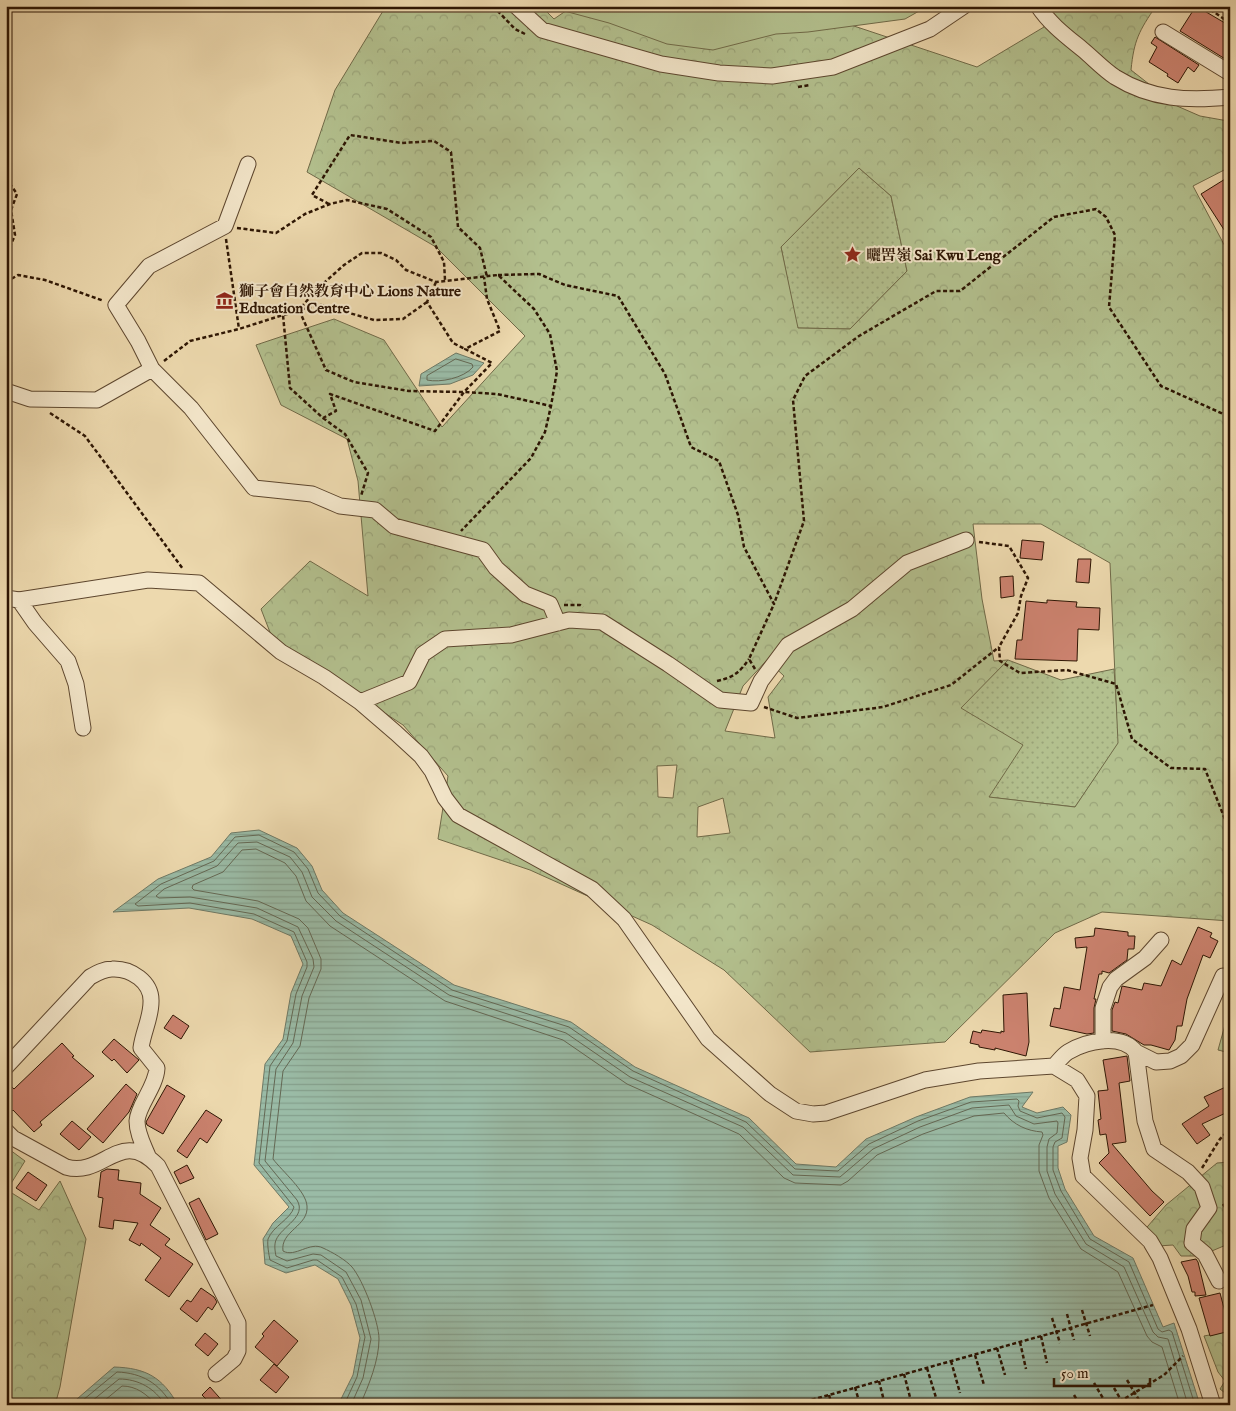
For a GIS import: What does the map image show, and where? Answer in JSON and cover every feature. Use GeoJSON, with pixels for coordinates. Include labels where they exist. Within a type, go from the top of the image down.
{"type":"FeatureCollection","features":[{"type":"Feature","properties":{"kind":"street"},"geometry":{"type":"LineString","coordinates":[[516,6],[542,30],[661,64],[719,73],[772,76],[833,67],[930,29],[964,6]]}},
{"type":"Feature","properties":{"kind":"street"},"geometry":{"type":"LineString","coordinates":[[1038,6],[1058,30],[1114,76],[1136,88],[1163,97],[1182,100],[1230,97]]}},
{"type":"Feature","properties":{"kind":"street"},"geometry":{"type":"LineString","coordinates":[[1163,32],[1230,74]]}},
{"type":"Feature","properties":{"kind":"street"},"geometry":{"type":"LineString","coordinates":[[1211,74],[1230,74]]}},
{"type":"Feature","properties":{"kind":"street"},"geometry":{"type":"LineString","coordinates":[[248,164],[225,226],[149,266],[116,305],[138,341],[152,369],[191,408],[254,488],[312,494],[340,506],[375,510],[394,526],[482,550],[496,568],[525,594],[550,604],[558,623]]}},
{"type":"Feature","properties":{"kind":"street"},"geometry":{"type":"LineString","coordinates":[[6,391],[30,399],[97,400],[152,369]]}},
{"type":"Feature","properties":{"kind":"street"},"geometry":{"type":"LineString","coordinates":[[360,702],[409,682],[423,654],[445,639],[511,635],[569,620],[602,622],[720,700],[751,703],[761,681],[788,645],[852,609],[907,562],[966,540]]}},
{"type":"Feature","properties":{"kind":"street"},"geometry":{"type":"LineString","coordinates":[[13,599],[148,580],[199,583],[281,652],[324,677],[360,702],[421,756],[432,771],[445,798],[458,815],[592,889],[624,919],[708,1039],[770,1094],[796,1111],[813,1114],[826,1113],[925,1080],[1008,1069],[1054,1066],[1077,1080],[1087,1096],[1085,1130],[1080,1158],[1083,1176],[1150,1241],[1160,1258],[1189,1329],[1214,1405]]}},
{"type":"Feature","properties":{"kind":"street"},"geometry":{"type":"LineString","coordinates":[[13,599],[68,661],[76,684],[83,728]]}},
{"type":"Feature","properties":{"kind":"street"},"geometry":{"type":"LineString","coordinates":[[1103,1041],[1103,1008],[1110,986],[1145,958],[1161,940]]}},
{"type":"Feature","properties":{"kind":"street"},"geometry":{"type":"LineString","coordinates":[[6,1067],[90,977],[100,971],[111,969],[133,974],[142,980],[148,987],[151,995],[141,1048],[157,1068],[156,1076],[137,1119],[139,1134],[148,1156]]}},
{"type":"Feature","properties":{"kind":"street"},"geometry":{"type":"LineString","coordinates":[[1054,1066],[1067,1052],[1103,1041],[1124,1042],[1136,1052],[1156,1062],[1170,1061],[1182,1056],[1192,1045],[1223,976]]}},
{"type":"Feature","properties":{"kind":"street"},"geometry":{"type":"LineString","coordinates":[[1136,1052],[1146,1121],[1154,1149],[1188,1172],[1202,1187],[1209,1208],[1194,1229],[1192,1243],[1205,1254],[1219,1281]]}},
{"type":"Feature","properties":{"kind":"street"},"geometry":{"type":"LineString","coordinates":[[6,1131],[21,1142],[74,1170],[83,1169],[120,1152],[134,1150],[148,1156],[158,1166],[238,1323],[238,1351],[234,1358],[216,1374]]}},
{"type":"Feature","properties":{"kind":"path"},"geometry":{"type":"LineString","coordinates":[[492,6],[516,29]]}},
{"type":"Feature","properties":{"kind":"path"},"geometry":{"type":"LineString","coordinates":[[1207,7],[1230,23]]}},
{"type":"Feature","properties":{"kind":"path"},"geometry":{"type":"LineString","coordinates":[[330,204],[312,195],[350,135],[402,143],[434,141],[451,152],[458,227],[480,248],[487,299],[500,331],[466,349]]}},
{"type":"Feature","properties":{"kind":"path"},"geometry":{"type":"LineString","coordinates":[[6,178],[17,194],[11,210],[15,235],[6,256]]}},
{"type":"Feature","properties":{"kind":"path"},"geometry":{"type":"LineString","coordinates":[[239,329],[225,226],[276,233],[305,214],[330,204],[348,200],[387,209],[431,237],[444,262],[445,281]]}},
{"type":"Feature","properties":{"kind":"path"},"geometry":{"type":"LineString","coordinates":[[761,681],[749,659],[774,604],[804,521],[793,400],[805,376],[859,336],[936,291],[960,291],[1054,217],[1096,209],[1106,217],[1115,235],[1109,308],[1160,386],[1230,416]]}},
{"type":"Feature","properties":{"kind":"path"},"geometry":{"type":"LineString","coordinates":[[299,310],[316,290],[344,265],[362,254],[380,253],[396,260],[406,270],[436,282],[498,275],[539,274],[565,285],[618,296],[665,374],[691,447],[719,461],[738,515],[744,547],[774,604]]}},
{"type":"Feature","properties":{"kind":"path"},"geometry":{"type":"LineString","coordinates":[[6,282],[18,275],[45,280],[116,305]]}},
{"type":"Feature","properties":{"kind":"path"},"geometry":{"type":"LineString","coordinates":[[452,541],[531,458],[545,432],[552,406],[556,371],[550,334],[534,309],[498,275]]}},
{"type":"Feature","properties":{"kind":"path"},"geometry":{"type":"LineString","coordinates":[[152,369],[190,341],[321,305],[374,320],[403,319],[427,302],[436,282]]}},
{"type":"Feature","properties":{"kind":"path"},"geometry":{"type":"LineString","coordinates":[[323,418],[336,411],[330,394],[435,431],[464,392],[492,363],[452,343],[427,302]]}},
{"type":"Feature","properties":{"kind":"path"},"geometry":{"type":"LineString","coordinates":[[299,310],[326,370],[354,382],[409,391],[497,394],[552,406]]}},
{"type":"Feature","properties":{"kind":"path"},"geometry":{"type":"LineString","coordinates":[[283,315],[290,388],[323,418],[345,434],[368,473],[357,508]]}},
{"type":"Feature","properties":{"kind":"path"},"geometry":{"type":"LineString","coordinates":[[30,399],[85,436],[182,568],[186,582]]}},
{"type":"Feature","properties":{"kind":"path"},"geometry":{"type":"LineString","coordinates":[[751,703],[797,718],[882,708],[951,685],[999,647],[1018,613],[1021,596],[1028,578],[1009,546],[966,540]]}},
{"type":"Feature","properties":{"kind":"path"},"geometry":{"type":"LineString","coordinates":[[999,647],[1000,661],[1020,673],[1067,670],[1116,684],[1132,739],[1171,768],[1205,769],[1230,832]]}},
{"type":"Feature","properties":{"kind":"path"},"geometry":{"type":"LineString","coordinates":[[1201,1170],[1220,1139],[1230,1129]]}},
{"type":"Feature","properties":{"kind":"path"},"geometry":{"type":"LineString","coordinates":[[793,1405],[1154,1305]]}},
{"type":"Feature","properties":{"kind":"path"},"geometry":{"type":"LineString","coordinates":[[1082,1310],[1090,1336]]}},
{"type":"Feature","properties":{"kind":"path"},"geometry":{"type":"LineString","coordinates":[[1067,1314],[1074,1340]]}},
{"type":"Feature","properties":{"kind":"path"},"geometry":{"type":"LineString","coordinates":[[1052,1318],[1060,1343]]}},
{"type":"Feature","properties":{"kind":"path"},"geometry":{"type":"LineString","coordinates":[[1041,1336],[1047,1363]]}},
{"type":"Feature","properties":{"kind":"path"},"geometry":{"type":"LineString","coordinates":[[1020,1342],[1026,1368]]}},
{"type":"Feature","properties":{"kind":"path"},"geometry":{"type":"LineString","coordinates":[[997,1348],[1005,1375]]}},
{"type":"Feature","properties":{"kind":"path"},"geometry":{"type":"LineString","coordinates":[[975,1354],[984,1385]]}},
{"type":"Feature","properties":{"kind":"path"},"geometry":{"type":"LineString","coordinates":[[1114,1405],[1164,1375],[1184,1355]]}},
{"type":"Feature","properties":{"kind":"path"},"geometry":{"type":"LineString","coordinates":[[951,1361],[960,1393]]}},
{"type":"Feature","properties":{"kind":"path"},"geometry":{"type":"LineString","coordinates":[[927,1368],[937,1401]]}},
{"type":"Feature","properties":{"kind":"path"},"geometry":{"type":"LineString","coordinates":[[904,1374],[912,1405]]}},
{"type":"Feature","properties":{"kind":"path"},"geometry":{"type":"LineString","coordinates":[[1127,1380],[1142,1404]]}},
{"type":"Feature","properties":{"kind":"path"},"geometry":{"type":"LineString","coordinates":[[879,1381],[885,1405]]}},
{"type":"Feature","properties":{"kind":"path"},"geometry":{"type":"LineString","coordinates":[[1094,1383],[1106,1405]]}},
{"type":"Feature","properties":{"kind":"path"},"geometry":{"type":"LineString","coordinates":[[855,1388],[860,1405]]}},
{"type":"Feature","properties":{"kind":"path"},"geometry":{"type":"LineString","coordinates":[[1114,1388],[1124,1405]]}},
{"type":"Feature","properties":{"kind":"path"},"geometry":{"type":"LineString","coordinates":[[829,1394],[832,1405]]}},
{"type":"Feature","properties":{"kind":"path"},"geometry":{"type":"LineString","coordinates":[[1074,1395],[1080,1405]]}},
{"type":"Feature","properties":{"kind":"green space"},"geometry":{"type":"Polygon","coordinates":[[[386,6],[541,6],[554,19],[573,6],[845,23],[977,67],[1044,27],[1046,6],[1156,6],[1138,36],[1131,70],[1177,106],[1200,116],[1228,121],[1230,111],[1230,167],[1193,186],[1228,252],[1230,251],[1230,921],[1102,912],[1055,933],[945,1042],[810,1052],[724,970],[652,925],[530,870],[438,839],[448,776],[403,725],[273,640],[261,609],[310,561],[368,596],[358,481],[347,439],[281,405],[256,345],[334,319],[384,340],[442,427],[525,336],[436,247],[307,172],[335,90],[386,6]],[[859,168],[781,247],[798,328],[850,329],[907,271],[891,196],[859,168]],[[973,524],[982,599],[994,661],[1008,660],[961,708],[1023,745],[989,797],[1075,807],[1118,743],[1110,563],[1041,524],[973,524]],[[767,660],[743,686],[725,731],[775,738],[768,697],[784,676],[767,660]],[[677,765],[657,766],[658,797],[673,798],[677,765]],[[723,798],[698,807],[697,837],[730,833],[723,798]]]}},
{"type":"Feature","properties":{"kind":"green space"},"geometry":{"type":"Polygon","coordinates":[[[538,6],[928,6],[905,19],[808,32],[776,34],[713,50],[667,44],[609,23],[557,9],[538,6]]]}},
{"type":"Feature","properties":{"kind":"green space"},"geometry":{"type":"Polygon","coordinates":[[[859,168],[891,196],[907,271],[850,329],[797,328],[781,247],[859,168]]]}},
{"type":"Feature","properties":{"kind":"green space"},"geometry":{"type":"Polygon","coordinates":[[[1008,660],[1061,680],[1114,669],[1119,743],[1075,807],[988,797],[960,708],[1008,660]]]}},
{"type":"Feature","properties":{"kind":"green space"},"geometry":{"type":"Polygon","coordinates":[[[1230,1007],[1230,1053],[1218,1050],[1230,1007]]]}},
{"type":"Feature","properties":{"kind":"green space"},"geometry":{"type":"Polygon","coordinates":[[[6,1147],[25,1161],[7,1190],[39,1210],[60,1181],[86,1239],[60,1387],[55,1405],[6,1405],[6,1147]]]}},
{"type":"Feature","properties":{"kind":"green space"},"geometry":{"type":"Polygon","coordinates":[[[1229,1162],[1230,1256],[1225,1248],[1226,1245],[1200,1256],[1181,1256],[1173,1245],[1158,1246],[1142,1233],[1166,1205],[1217,1163],[1229,1162]]]}},
{"type":"Feature","properties":{"kind":"green space"},"geometry":{"type":"Polygon","coordinates":[[[1230,1331],[1230,1397],[1220,1389],[1225,1381],[1218,1372],[1204,1336],[1230,1331]]]}},
{"type":"Feature","properties":{"kind":"water"},"geometry":{"type":"Polygon","coordinates":[[[456,353],[484,363],[473,375],[450,384],[419,386],[421,374],[456,353]]]}},
{"type":"Feature","properties":{"kind":"water"},"geometry":{"type":"Polygon","coordinates":[[[259,830],[297,848],[312,866],[322,890],[343,913],[454,985],[571,1022],[635,1067],[749,1118],[796,1164],[836,1167],[866,1139],[916,1117],[970,1097],[1033,1092],[1022,1107],[1037,1113],[1063,1107],[1071,1115],[1067,1142],[1058,1146],[1058,1168],[1065,1189],[1094,1236],[1133,1258],[1163,1327],[1174,1323],[1200,1405],[338,1405],[353,1375],[360,1338],[351,1305],[338,1279],[315,1265],[286,1273],[265,1264],[263,1239],[273,1223],[289,1207],[254,1165],[265,1064],[283,1039],[291,993],[303,964],[291,936],[252,919],[189,908],[113,912],[158,879],[211,857],[231,833],[259,830]]]}},
{"type":"Feature","properties":{"kind":"water"},"geometry":{"type":"Polygon","coordinates":[[[114,1367],[135,1369],[152,1376],[166,1387],[178,1405],[70,1405],[114,1367]]]}},
{"type":"Feature","properties":{"kind":"building"},"geometry":{"type":"Polygon","coordinates":[[[1196,6],[1230,26],[1230,62],[1180,31],[1196,6]]]}},
{"type":"Feature","properties":{"kind":"building"},"geometry":{"type":"Polygon","coordinates":[[[1155,37],[1199,65],[1194,72],[1188,67],[1178,83],[1149,62],[1157,47],[1151,43],[1155,37]]]}},
{"type":"Feature","properties":{"kind":"building"},"geometry":{"type":"Polygon","coordinates":[[[1230,176],[1230,239],[1201,194],[1230,176]]]}},
{"type":"Feature","properties":{"kind":"building"},"geometry":{"type":"Polygon","coordinates":[[[1022,540],[1044,542],[1042,560],[1020,558],[1022,540]]]}},
{"type":"Feature","properties":{"kind":"building"},"geometry":{"type":"Polygon","coordinates":[[[1078,559],[1091,559],[1089,583],[1076,582],[1078,559]]]}},
{"type":"Feature","properties":{"kind":"building"},"geometry":{"type":"Polygon","coordinates":[[[1013,576],[1014,596],[1001,598],[1000,577],[1013,576]]]}},
{"type":"Feature","properties":{"kind":"building"},"geometry":{"type":"Polygon","coordinates":[[[1047,600],[1077,602],[1076,607],[1100,608],[1099,630],[1078,629],[1077,661],[1015,659],[1017,640],[1022,640],[1026,601],[1047,603],[1047,600]]]}},
{"type":"Feature","properties":{"kind":"building"},"geometry":{"type":"Polygon","coordinates":[[[1198,927],[1212,933],[1210,937],[1218,941],[1210,958],[1203,955],[1187,999],[1182,1026],[1177,1026],[1175,1040],[1169,1050],[1144,1045],[1126,1034],[1112,1031],[1112,1010],[1115,1002],[1118,1003],[1122,986],[1142,990],[1144,983],[1161,986],[1172,960],[1181,965],[1198,927]]]}},
{"type":"Feature","properties":{"kind":"building"},"geometry":{"type":"Polygon","coordinates":[[[1095,928],[1128,932],[1128,936],[1135,936],[1134,949],[1128,949],[1127,960],[1109,973],[1102,971],[1102,974],[1099,974],[1094,999],[1096,999],[1094,1033],[1087,1034],[1050,1026],[1054,1008],[1060,1009],[1064,987],[1080,990],[1087,947],[1076,948],[1075,938],[1094,936],[1095,928]]]}},
{"type":"Feature","properties":{"kind":"building"},"geometry":{"type":"Polygon","coordinates":[[[1027,993],[1029,1042],[1026,1056],[995,1048],[995,1050],[979,1047],[979,1045],[970,1043],[973,1031],[981,1033],[982,1030],[1004,1032],[1003,995],[1027,993]]]}},
{"type":"Feature","properties":{"kind":"building"},"geometry":{"type":"Polygon","coordinates":[[[173,1015],[189,1026],[181,1039],[164,1028],[173,1015]]]}},
{"type":"Feature","properties":{"kind":"building"},"geometry":{"type":"Polygon","coordinates":[[[114,1039],[139,1060],[127,1073],[114,1059],[112,1061],[102,1052],[114,1039]]]}},
{"type":"Feature","properties":{"kind":"building"},"geometry":{"type":"Polygon","coordinates":[[[62,1043],[74,1056],[72,1057],[94,1076],[40,1122],[42,1125],[34,1132],[13,1110],[6,1117],[6,1081],[14,1089],[62,1043]]]}},
{"type":"Feature","properties":{"kind":"building"},"geometry":{"type":"Polygon","coordinates":[[[1127,1056],[1130,1081],[1119,1083],[1126,1142],[1112,1144],[1152,1191],[1164,1202],[1150,1216],[1099,1163],[1109,1153],[1106,1134],[1100,1135],[1098,1120],[1101,1119],[1098,1091],[1108,1090],[1103,1060],[1127,1056]]]}},
{"type":"Feature","properties":{"kind":"building"},"geometry":{"type":"Polygon","coordinates":[[[126,1084],[137,1094],[129,1112],[103,1143],[87,1129],[126,1084]]]}},
{"type":"Feature","properties":{"kind":"building"},"geometry":{"type":"Polygon","coordinates":[[[167,1085],[185,1096],[163,1134],[147,1125],[146,1122],[167,1085]]]}},
{"type":"Feature","properties":{"kind":"building"},"geometry":{"type":"Polygon","coordinates":[[[1230,1085],[1230,1111],[1202,1124],[1210,1135],[1197,1144],[1182,1124],[1209,1106],[1204,1097],[1230,1085]]]}},
{"type":"Feature","properties":{"kind":"building"},"geometry":{"type":"Polygon","coordinates":[[[206,1110],[222,1120],[207,1143],[200,1138],[187,1158],[177,1151],[206,1110]]]}},
{"type":"Feature","properties":{"kind":"building"},"geometry":{"type":"Polygon","coordinates":[[[72,1121],[91,1137],[79,1150],[60,1134],[72,1121]]]}},
{"type":"Feature","properties":{"kind":"building"},"geometry":{"type":"Polygon","coordinates":[[[187,1165],[194,1178],[180,1184],[174,1172],[187,1165]]]}},
{"type":"Feature","properties":{"kind":"building"},"geometry":{"type":"Polygon","coordinates":[[[107,1169],[119,1170],[118,1180],[141,1183],[140,1194],[161,1208],[150,1225],[170,1239],[165,1245],[193,1264],[169,1297],[145,1280],[161,1258],[141,1243],[140,1246],[129,1240],[138,1223],[114,1220],[113,1229],[99,1227],[103,1198],[98,1197],[101,1172],[107,1169]]]}},
{"type":"Feature","properties":{"kind":"building"},"geometry":{"type":"Polygon","coordinates":[[[28,1172],[47,1185],[36,1201],[16,1188],[28,1172]]]}},
{"type":"Feature","properties":{"kind":"building"},"geometry":{"type":"Polygon","coordinates":[[[199,1198],[218,1234],[206,1240],[189,1203],[199,1198]]]}},
{"type":"Feature","properties":{"kind":"building"},"geometry":{"type":"Polygon","coordinates":[[[1196,1259],[1206,1295],[1195,1296],[1195,1292],[1192,1292],[1188,1276],[1181,1262],[1196,1259]]]}},
{"type":"Feature","properties":{"kind":"building"},"geometry":{"type":"Polygon","coordinates":[[[201,1288],[214,1297],[217,1302],[212,1310],[208,1307],[197,1322],[180,1309],[187,1300],[191,1302],[201,1288]]]}},
{"type":"Feature","properties":{"kind":"building"},"geometry":{"type":"Polygon","coordinates":[[[1220,1293],[1230,1331],[1210,1336],[1199,1298],[1220,1293]]]}},
{"type":"Feature","properties":{"kind":"building"},"geometry":{"type":"Polygon","coordinates":[[[274,1320],[298,1341],[277,1366],[255,1347],[264,1336],[262,1334],[274,1320]]]}},
{"type":"Feature","properties":{"kind":"building"},"geometry":{"type":"Polygon","coordinates":[[[205,1333],[218,1344],[208,1356],[195,1345],[205,1333]]]}},
{"type":"Feature","properties":{"kind":"building"},"geometry":{"type":"Polygon","coordinates":[[[274,1364],[289,1377],[276,1393],[260,1380],[274,1364]]]}},
{"type":"Feature","properties":{"kind":"building"},"geometry":{"type":"Polygon","coordinates":[[[210,1387],[226,1405],[212,1405],[202,1395],[210,1387]]]}},
{"type":"Feature","properties":{"kind":"place","name":"曬罟嶺 Sai Kwu Leng"},"geometry":{"type":"Point","coordinates":[852,255]}},
{"type":"Feature","properties":{"kind":"place","name":"獅子會自然教育中心 Lions Nature Education Centre"},"geometry":{"type":"Point","coordinates":[225,300]}}]}
